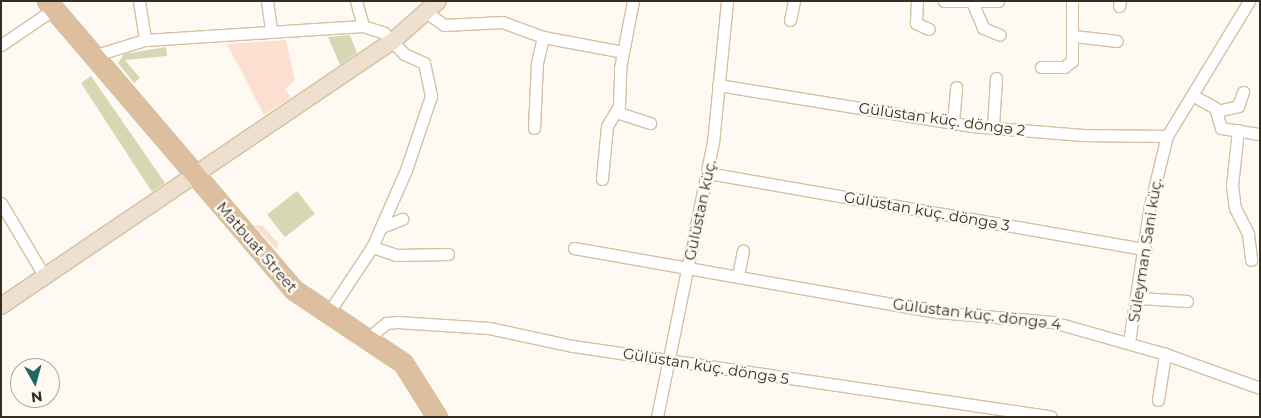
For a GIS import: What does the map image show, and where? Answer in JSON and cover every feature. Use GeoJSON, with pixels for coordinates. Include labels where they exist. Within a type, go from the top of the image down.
{"type":"FeatureCollection","features":[{"type":"Feature","properties":{"kind":"main road","name":"Matbuat Street"},"geometry":{"type":"LineString","coordinates":[[51,5],[96,55],[191,179],[286,296],[324,318],[367,339],[402,363],[437,417]]}},
{"type":"Feature","properties":{"kind":"main road"},"geometry":{"type":"LineString","coordinates":[[1,306],[393,41],[432,7]]}},
{"type":"Feature","properties":{"kind":"main road","name":"Matbuat Street"},"geometry":{"type":"LineString","coordinates":[[324,318],[395,370],[426,417]]}},
{"type":"Feature","properties":{"kind":"street"},"geometry":{"type":"LineString","coordinates":[[139,1],[145,40]]}},
{"type":"Feature","properties":{"kind":"street"},"geometry":{"type":"LineString","coordinates":[[268,1],[271,31]]}},
{"type":"Feature","properties":{"kind":"street"},"geometry":{"type":"LineString","coordinates":[[356,1],[363,26]]}},
{"type":"Feature","properties":{"kind":"street"},"geometry":{"type":"LineString","coordinates":[[602,179],[606,126],[616,112],[622,52],[633,1]]}},
{"type":"Feature","properties":{"kind":"street","name":"Gülüstan küç."},"geometry":{"type":"LineString","coordinates":[[657,417],[708,173],[727,1]]}},
{"type":"Feature","properties":{"kind":"street"},"geometry":{"type":"LineString","coordinates":[[790,20],[794,1]]}},
{"type":"Feature","properties":{"kind":"street"},"geometry":{"type":"LineString","coordinates":[[917,1],[916,23],[929,29]]}},
{"type":"Feature","properties":{"kind":"street"},"geometry":{"type":"LineString","coordinates":[[950,2],[973,4],[998,1]]}},
{"type":"Feature","properties":{"kind":"street"},"geometry":{"type":"LineString","coordinates":[[1041,67],[1070,66],[1074,36],[1072,1]]}},
{"type":"Feature","properties":{"kind":"street"},"geometry":{"type":"LineString","coordinates":[[1250,1],[1260,6]]}},
{"type":"Feature","properties":{"kind":"street","name":"Süleyman Sani küç."},"geometry":{"type":"LineString","coordinates":[[1129,342],[1139,298],[1150,205],[1167,136],[1250,1]]}},
{"type":"Feature","properties":{"kind":"street"},"geometry":{"type":"LineString","coordinates":[[973,4],[983,28],[1000,34]]}},
{"type":"Feature","properties":{"kind":"street"},"geometry":{"type":"LineString","coordinates":[[1,45],[51,5]]}},
{"type":"Feature","properties":{"kind":"street"},"geometry":{"type":"LineString","coordinates":[[432,7],[444,25],[502,22],[543,37],[622,52]]}},
{"type":"Feature","properties":{"kind":"street"},"geometry":{"type":"LineString","coordinates":[[96,55],[145,40],[363,26],[393,41],[404,54],[424,62],[432,90],[382,226],[372,247],[324,318]]}},
{"type":"Feature","properties":{"kind":"street"},"geometry":{"type":"LineString","coordinates":[[1074,36],[1118,41]]}},
{"type":"Feature","properties":{"kind":"street"},"geometry":{"type":"LineString","coordinates":[[534,128],[537,63],[543,37]]}},
{"type":"Feature","properties":{"kind":"street"},"geometry":{"type":"LineString","coordinates":[[993,127],[996,78]]}},
{"type":"Feature","properties":{"kind":"street","name":"Gülüstan küç. döngə 2"},"geometry":{"type":"LineString","coordinates":[[718,85],[954,123],[1083,135],[1167,136]]}},
{"type":"Feature","properties":{"kind":"street"},"geometry":{"type":"LineString","coordinates":[[954,123],[956,87]]}},
{"type":"Feature","properties":{"kind":"street"},"geometry":{"type":"LineString","coordinates":[[1217,111],[1238,106],[1243,92]]}},
{"type":"Feature","properties":{"kind":"street"},"geometry":{"type":"LineString","coordinates":[[1192,95],[1217,111],[1221,128],[1260,134]]}},
{"type":"Feature","properties":{"kind":"street"},"geometry":{"type":"LineString","coordinates":[[616,112],[650,123]]}},
{"type":"Feature","properties":{"kind":"street"},"geometry":{"type":"LineString","coordinates":[[1238,130],[1232,185],[1235,208],[1248,234],[1251,260]]}},
{"type":"Feature","properties":{"kind":"street","name":"Gülüstan küç. döngə 3"},"geometry":{"type":"LineString","coordinates":[[708,173],[1145,249]]}},
{"type":"Feature","properties":{"kind":"street"},"geometry":{"type":"LineString","coordinates":[[1,203],[45,277]]}},
{"type":"Feature","properties":{"kind":"street"},"geometry":{"type":"LineString","coordinates":[[382,226],[402,219]]}},
{"type":"Feature","properties":{"kind":"street"},"geometry":{"type":"LineString","coordinates":[[372,247],[396,255],[448,254]]}},
{"type":"Feature","properties":{"kind":"street","name":"Gülüstan küç. döngə 4"},"geometry":{"type":"LineString","coordinates":[[574,248],[938,312],[1046,320],[1129,342],[1260,388]]}},
{"type":"Feature","properties":{"kind":"street"},"geometry":{"type":"LineString","coordinates":[[738,276],[743,250]]}},
{"type":"Feature","properties":{"kind":"street"},"geometry":{"type":"LineString","coordinates":[[1139,298],[1187,301]]}},
{"type":"Feature","properties":{"kind":"street","name":"Gülüstan küç. döngə 5"},"geometry":{"type":"LineString","coordinates":[[367,339],[386,323],[457,325],[668,360],[1051,417]]}},
{"type":"Feature","properties":{"kind":"street"},"geometry":{"type":"LineString","coordinates":[[1158,400],[1165,354]]}},
{"type":"Feature","properties":{"kind":"shaded area"},"geometry":{"type":"Polygon","coordinates":[[[286,40],[295,81],[285,89],[291,98],[264,115],[227,44],[286,40]]]}},
{"type":"Feature","properties":{"kind":"shaded area"},"geometry":{"type":"Polygon","coordinates":[[[254,225],[263,226],[278,243],[277,250],[254,225]]]}},
{"type":"Feature","properties":{"kind":"building"},"geometry":{"type":"Polygon","coordinates":[[[350,35],[357,53],[340,65],[328,37],[350,35]]]}},
{"type":"Feature","properties":{"kind":"building"},"geometry":{"type":"Polygon","coordinates":[[[166,47],[167,56],[125,60],[140,78],[134,83],[118,63],[124,54],[166,47]]]}},
{"type":"Feature","properties":{"kind":"building"},"geometry":{"type":"Polygon","coordinates":[[[91,76],[165,183],[152,192],[81,83],[91,76]]]}},
{"type":"Feature","properties":{"kind":"building"},"geometry":{"type":"Polygon","coordinates":[[[297,191],[315,214],[285,237],[267,214],[297,191]]]}}]}
